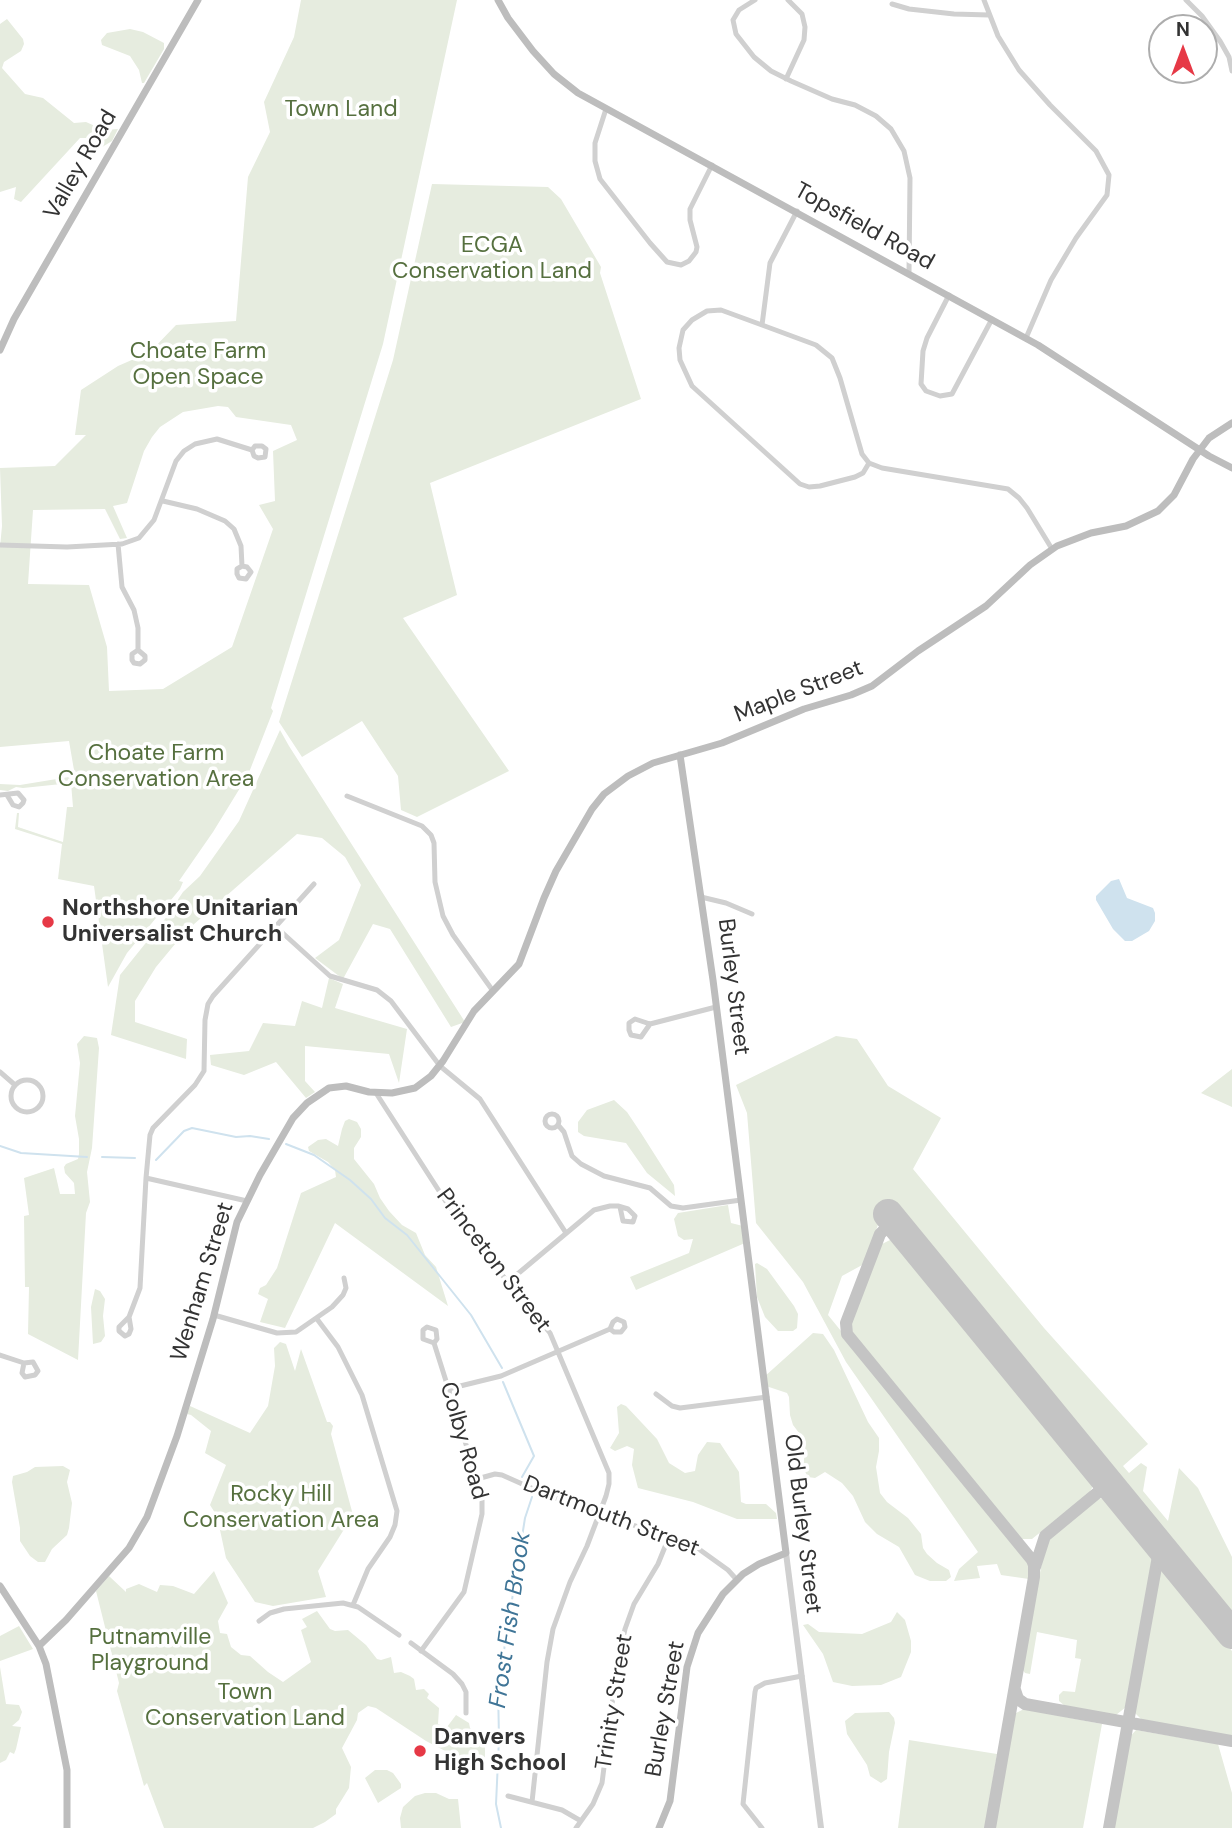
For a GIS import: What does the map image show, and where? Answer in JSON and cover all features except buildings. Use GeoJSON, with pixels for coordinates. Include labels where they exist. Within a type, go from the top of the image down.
{"type":"FeatureCollection","features":[{"type":"Feature","properties":{"kind":"main road","name":"Valley Road"},"geometry":{"type":"LineString","coordinates":[[0,350],[14,319],[198,0]]}},
{"type":"Feature","properties":{"kind":"main road","name":"Topsfield Road"},"geometry":{"type":"LineString","coordinates":[[498,0],[519,34],[554,74],[578,93],[1026,338],[1232,468]]}},
{"type":"Feature","properties":{"kind":"main road","name":"Maple Street"},"geometry":{"type":"LineString","coordinates":[[469,1018],[519,964],[547,889],[564,857],[597,803],[628,776],[653,763],[722,743],[804,709],[872,686],[918,651],[986,606],[1030,565],[1052,550],[1079,537],[1126,526],[1150,516],[1174,495],[1200,450],[1213,434],[1232,423]]}},
{"type":"Feature","properties":{"kind":"main road","name":"Burley Street"},"geometry":{"type":"LineString","coordinates":[[680,755],[745,1225]]}},
{"type":"Feature","properties":{"kind":"main road","name":"Wenham Street"},"geometry":{"type":"LineString","coordinates":[[39,1646],[66,1620],[129,1548],[141,1528],[177,1436],[214,1315],[237,1222],[290,1122],[306,1103],[322,1091],[337,1086],[376,1093],[415,1088],[440,1066],[469,1018]]}},
{"type":"Feature","properties":{"kind":"main road","name":"Old Burley Street"},"geometry":{"type":"LineString","coordinates":[[745,1225],[786,1553]]}},
{"type":"Feature","properties":{"kind":"main road","name":"Burley Street"},"geometry":{"type":"LineString","coordinates":[[659,1828],[670,1801],[692,1648],[723,1594],[759,1564],[786,1553]]}},
{"type":"Feature","properties":{"kind":"main road"},"geometry":{"type":"LineString","coordinates":[[0,1586],[39,1646],[46,1664],[64,1753],[68,1788],[67,1828]]}},
{"type":"Feature","properties":{"kind":"street"},"geometry":{"type":"LineString","coordinates":[[755,0],[736,14],[733,28],[754,57],[786,79],[832,99],[864,109],[886,123],[898,141],[909,168],[909,273]]}},
{"type":"Feature","properties":{"kind":"street"},"geometry":{"type":"LineString","coordinates":[[786,79],[804,40],[805,27],[802,14],[788,0]]}},
{"type":"Feature","properties":{"kind":"street"},"geometry":{"type":"LineString","coordinates":[[984,0],[1004,48],[1019,71],[1096,151],[1109,175],[1107,195],[1055,274],[1026,338]]}},
{"type":"Feature","properties":{"kind":"street"},"geometry":{"type":"LineString","coordinates":[[1186,0],[1212,27],[1229,57],[1232,71]]}},
{"type":"Feature","properties":{"kind":"street"},"geometry":{"type":"LineString","coordinates":[[892,4],[954,14],[989,15]]}},
{"type":"Feature","properties":{"kind":"street"},"geometry":{"type":"LineString","coordinates":[[606,109],[595,143],[595,161],[600,179],[663,259],[673,264],[681,265],[689,261],[696,252],[690,209],[712,165]]}},
{"type":"Feature","properties":{"kind":"street"},"geometry":{"type":"LineString","coordinates":[[762,325],[770,263],[797,211]]}},
{"type":"Feature","properties":{"kind":"street"},"geometry":{"type":"LineString","coordinates":[[949,295],[930,330],[923,351],[921,384],[926,391],[940,396],[952,394],[992,319]]}},
{"type":"Feature","properties":{"kind":"street"},"geometry":{"type":"LineString","coordinates":[[869,463],[863,473],[855,477],[820,486],[800,484],[692,386],[680,360],[678,348],[683,330],[707,310],[721,310],[816,345],[832,358],[841,377],[862,454],[869,463],[882,468],[1008,489],[1027,508],[1052,550]]}},
{"type":"Feature","properties":{"kind":"street"},"geometry":{"type":"LineString","coordinates":[[0,545],[67,547],[118,544],[139,538],[148,530],[163,501],[176,461],[184,451],[195,444],[217,439],[252,450]]}},
{"type":"Feature","properties":{"kind":"street"},"geometry":{"type":"LineString","coordinates":[[163,501],[197,509],[225,521],[239,538],[242,566]]}},
{"type":"Feature","properties":{"kind":"street"},"geometry":{"type":"LineString","coordinates":[[118,544],[122,587],[137,619],[138,650]]}},
{"type":"Feature","properties":{"kind":"street"},"geometry":{"type":"LineString","coordinates":[[0,795],[8,795]]}},
{"type":"Feature","properties":{"kind":"street"},"geometry":{"type":"LineString","coordinates":[[347,796],[422,826],[431,835],[435,882],[443,916],[453,935],[493,991]]}},
{"type":"Feature","properties":{"kind":"street"},"geometry":{"type":"LineString","coordinates":[[129,1317],[140,1288],[148,1144],[153,1128],[195,1085],[204,1071],[208,1004],[314,884]]}},
{"type":"Feature","properties":{"kind":"street"},"geometry":{"type":"LineString","coordinates":[[701,897],[726,903],[752,914]]}},
{"type":"Feature","properties":{"kind":"street"},"geometry":{"type":"LineString","coordinates":[[276,927],[330,976],[384,994],[440,1066],[480,1099],[566,1233]]}},
{"type":"Feature","properties":{"kind":"street"},"geometry":{"type":"LineString","coordinates":[[650,1024],[716,1007]]}},
{"type":"Feature","properties":{"kind":"street"},"geometry":{"type":"LineString","coordinates":[[0,1072],[15,1085]]}},
{"type":"Feature","properties":{"kind":"street"},"geometry":{"type":"LineString","coordinates":[[30,1081],[39,1087],[42,1097],[38,1107],[30,1112],[17,1109],[11,1098],[15,1085],[30,1081]]}},
{"type":"Feature","properties":{"kind":"street","name":"Princeton Street"},"geometry":{"type":"LineString","coordinates":[[376,1093],[461,1225],[550,1333],[608,1473],[609,1484],[600,1513],[553,1629],[532,1801]]}},
{"type":"Feature","properties":{"kind":"street"},"geometry":{"type":"LineString","coordinates":[[558,1125],[564,1132],[572,1156],[581,1164],[604,1176],[650,1188],[671,1206],[689,1207],[741,1200]]}},
{"type":"Feature","properties":{"kind":"street"},"geometry":{"type":"LineString","coordinates":[[146,1178],[247,1201]]}},
{"type":"Feature","properties":{"kind":"street"},"geometry":{"type":"LineString","coordinates":[[509,1282],[594,1210],[603,1206],[621,1207]]}},
{"type":"Feature","properties":{"kind":"street"},"geometry":{"type":"LineString","coordinates":[[214,1315],[283,1334],[296,1332],[317,1319],[343,1295],[346,1288],[344,1278]]}},
{"type":"Feature","properties":{"kind":"street"},"geometry":{"type":"LineString","coordinates":[[317,1319],[338,1347],[362,1395],[397,1511],[396,1525],[365,1575],[353,1605]]}},
{"type":"Feature","properties":{"kind":"street"},"geometry":{"type":"LineString","coordinates":[[448,1389],[501,1376],[610,1329]]}},
{"type":"Feature","properties":{"kind":"street","name":"Colby Road"},"geometry":{"type":"LineString","coordinates":[[421,1651],[454,1606],[467,1583],[482,1514],[482,1495],[434,1343]]}},
{"type":"Feature","properties":{"kind":"street"},"geometry":{"type":"LineString","coordinates":[[0,1355],[24,1363]]}},
{"type":"Feature","properties":{"kind":"street"},"geometry":{"type":"LineString","coordinates":[[656,1394],[672,1406],[680,1408],[767,1397]]}},
{"type":"Feature","properties":{"kind":"street","name":"Dartmouth Street"},"geometry":{"type":"LineString","coordinates":[[477,1479],[502,1475],[526,1487],[669,1537],[705,1551],[737,1580]]}},
{"type":"Feature","properties":{"kind":"street","name":"Trinity Street"},"geometry":{"type":"LineString","coordinates":[[576,1828],[593,1804],[602,1783],[616,1673],[625,1629],[634,1605],[658,1564],[669,1537]]}},
{"type":"Feature","properties":{"kind":"street","name":"Old Burley Street"},"geometry":{"type":"LineString","coordinates":[[786,1553],[821,1828]]}},
{"type":"Feature","properties":{"kind":"street"},"geometry":{"type":"LineString","coordinates":[[259,1620],[270,1613],[285,1609],[337,1603],[353,1605],[399,1635]]}},
{"type":"Feature","properties":{"kind":"street"},"geometry":{"type":"LineString","coordinates":[[411,1643],[453,1674],[462,1684],[466,1692],[466,1713]]}},
{"type":"Feature","properties":{"kind":"street"},"geometry":{"type":"LineString","coordinates":[[762,1828],[743,1804],[756,1688],[765,1683],[802,1676]]}},
{"type":"Feature","properties":{"kind":"street"},"geometry":{"type":"LineString","coordinates":[[508,1796],[562,1810],[581,1821]]}},
{"type":"Feature","properties":{"kind":"green space"},"geometry":{"type":"Polygon","coordinates":[[[301,0],[457,0],[383,344],[271,708],[273,711],[248,775],[179,881],[183,882],[180,889],[127,953],[108,987],[94,886],[58,879],[62,844],[15,829],[19,813],[18,827],[63,842],[67,807],[73,807],[71,783],[0,790],[0,784],[20,785],[75,776],[69,741],[0,747],[0,468],[55,466],[86,435],[75,435],[81,390],[118,366],[150,352],[176,325],[236,321],[248,177],[270,132],[264,102],[294,37],[301,0]],[[228,407],[183,412],[160,427],[152,437],[144,451],[127,503],[113,506],[127,538],[120,539],[105,509],[33,510],[28,584],[89,585],[107,647],[109,691],[163,689],[232,647],[273,529],[259,505],[275,501],[273,451],[297,440],[291,425],[236,417],[228,407]]]}},
{"type":"Feature","properties":{"kind":"green space"},"geometry":{"type":"Polygon","coordinates":[[[7,19],[24,44],[21,51],[4,62],[2,68],[25,94],[43,98],[74,123],[86,122],[104,130],[118,129],[112,141],[99,149],[94,138],[80,138],[21,202],[14,199],[16,187],[0,192],[0,24],[7,19]]]}},
{"type":"Feature","properties":{"kind":"green space"},"geometry":{"type":"Polygon","coordinates":[[[130,29],[143,32],[164,43],[164,49],[144,83],[130,56],[102,45],[101,40],[107,33],[130,29]]]}},
{"type":"Feature","properties":{"kind":"green space","name":"ECGA Conservation Land"},"geometry":{"type":"Polygon","coordinates":[[[432,184],[548,187],[561,199],[601,267],[600,273],[641,399],[430,483],[457,595],[403,618],[509,771],[417,817],[401,810],[398,776],[362,721],[302,757],[279,722],[393,360],[432,184]]]}},
{"type":"Feature","properties":{"kind":"green space"},"geometry":{"type":"Polygon","coordinates":[[[280,730],[465,1022],[451,1027],[390,929],[373,924],[343,979],[315,958],[339,940],[361,885],[345,857],[322,838],[297,834],[185,932],[156,967],[135,1001],[135,1022],[187,1039],[186,1059],[111,1035],[120,975],[183,892],[200,876],[239,821],[280,730]]]}},
{"type":"Feature","properties":{"kind":"green space"},"geometry":{"type":"Polygon","coordinates":[[[329,978],[343,984],[335,1008],[407,1029],[399,1083],[389,1054],[305,1046],[305,1081],[315,1092],[306,1098],[276,1062],[244,1075],[211,1065],[210,1055],[249,1051],[263,1023],[295,1026],[302,1001],[322,1008],[329,978]]]}},
{"type":"Feature","properties":{"kind":"green space"},"geometry":{"type":"Polygon","coordinates":[[[84,1036],[97,1038],[99,1048],[92,1148],[87,1172],[90,1202],[86,1213],[78,1360],[28,1334],[29,1287],[25,1287],[24,1216],[29,1215],[24,1178],[54,1168],[60,1194],[75,1194],[74,1183],[65,1173],[64,1167],[78,1159],[79,1154],[75,1116],[80,1063],[77,1044],[84,1036]]]}},
{"type":"Feature","properties":{"kind":"green space"},"geometry":{"type":"Polygon","coordinates":[[[836,1036],[857,1039],[888,1086],[941,1118],[913,1169],[1044,1328],[1148,1444],[1123,1466],[1129,1473],[1141,1463],[1147,1467],[1143,1491],[1168,1521],[1179,1468],[1198,1488],[1232,1557],[1232,1618],[895,1208],[879,1222],[864,1264],[842,1276],[828,1315],[1029,1562],[1029,1579],[1001,1575],[997,1564],[977,1566],[980,1578],[954,1581],[959,1569],[978,1552],[846,1362],[803,1282],[756,1223],[747,1113],[736,1085],[836,1036]]]}},
{"type":"Feature","properties":{"kind":"green space"},"geometry":{"type":"Polygon","coordinates":[[[1232,1069],[1232,1107],[1201,1093],[1232,1069]]]}},
{"type":"Feature","properties":{"kind":"green space"},"geometry":{"type":"Polygon","coordinates":[[[614,1100],[627,1112],[641,1133],[674,1185],[675,1196],[647,1173],[626,1143],[584,1136],[578,1132],[578,1122],[587,1110],[614,1100]]]}},
{"type":"Feature","properties":{"kind":"green space"},"geometry":{"type":"Polygon","coordinates":[[[349,1119],[357,1122],[361,1129],[361,1137],[354,1148],[354,1159],[374,1184],[389,1211],[402,1225],[416,1233],[425,1255],[436,1267],[448,1306],[335,1223],[285,1328],[260,1322],[268,1299],[258,1294],[277,1268],[301,1193],[336,1177],[335,1170],[328,1162],[309,1151],[308,1147],[318,1140],[326,1139],[338,1146],[345,1121],[349,1119]]]}},
{"type":"Feature","properties":{"kind":"green space"},"geometry":{"type":"Polygon","coordinates":[[[728,1205],[731,1223],[743,1226],[745,1243],[636,1290],[630,1277],[689,1253],[693,1239],[684,1240],[678,1236],[674,1219],[678,1213],[728,1205]]]}},
{"type":"Feature","properties":{"kind":"green space"},"geometry":{"type":"Polygon","coordinates":[[[890,1240],[897,1242],[1093,1480],[1089,1493],[1032,1539],[1020,1539],[851,1332],[850,1326],[880,1245],[890,1240]]]}},
{"type":"Feature","properties":{"kind":"green space"},"geometry":{"type":"Polygon","coordinates":[[[757,1263],[767,1269],[794,1306],[798,1314],[797,1328],[793,1331],[778,1331],[765,1317],[757,1297],[757,1263]]]}},
{"type":"Feature","properties":{"kind":"green space"},"geometry":{"type":"Polygon","coordinates":[[[95,1289],[100,1291],[105,1299],[105,1336],[101,1342],[93,1344],[91,1307],[95,1289]]]}},
{"type":"Feature","properties":{"kind":"green space"},"geometry":{"type":"Polygon","coordinates":[[[813,1333],[823,1334],[834,1350],[868,1422],[879,1438],[876,1467],[880,1493],[908,1518],[921,1534],[923,1548],[927,1554],[949,1570],[951,1577],[946,1581],[930,1581],[915,1575],[899,1547],[877,1534],[865,1522],[853,1496],[842,1483],[825,1472],[815,1478],[808,1477],[803,1468],[806,1442],[793,1425],[789,1397],[787,1393],[766,1386],[764,1377],[813,1333]]]}},
{"type":"Feature","properties":{"kind":"green space","name":"Rocky Hill Conservation Area"},"geometry":{"type":"Polygon","coordinates":[[[280,1342],[286,1344],[295,1371],[301,1349],[327,1422],[333,1426],[331,1434],[353,1515],[318,1571],[326,1597],[273,1606],[255,1602],[226,1558],[217,1516],[210,1505],[226,1465],[205,1453],[211,1431],[187,1414],[190,1406],[250,1433],[268,1406],[275,1366],[274,1348],[280,1342]]]}},
{"type":"Feature","properties":{"kind":"green space"},"geometry":{"type":"Polygon","coordinates":[[[621,1404],[657,1439],[669,1463],[685,1473],[695,1471],[698,1455],[707,1442],[720,1443],[739,1472],[741,1502],[766,1504],[776,1513],[777,1519],[737,1519],[693,1502],[638,1488],[632,1465],[634,1449],[627,1446],[615,1451],[610,1448],[619,1433],[617,1407],[621,1404]]]}},
{"type":"Feature","properties":{"kind":"green space"},"geometry":{"type":"Polygon","coordinates":[[[63,1466],[70,1470],[67,1482],[72,1503],[69,1528],[67,1535],[52,1549],[45,1562],[38,1562],[30,1556],[20,1541],[13,1476],[35,1467],[63,1466]]]}},
{"type":"Feature","properties":{"kind":"green space"},"geometry":{"type":"Polygon","coordinates":[[[1097,1499],[1109,1500],[1153,1556],[1126,1707],[1116,1715],[1065,1706],[1059,1701],[1059,1695],[1063,1691],[1075,1692],[1081,1659],[1075,1658],[1077,1640],[1037,1632],[1030,1674],[1022,1669],[1045,1546],[1053,1535],[1097,1499]]]}},
{"type":"Feature","properties":{"kind":"green space"},"geometry":{"type":"Polygon","coordinates":[[[1162,1569],[1232,1651],[1232,1736],[1142,1720],[1134,1712],[1158,1573],[1162,1569]]]}},
{"type":"Feature","properties":{"kind":"green space"},"geometry":{"type":"Polygon","coordinates":[[[214,1571],[228,1603],[218,1621],[220,1633],[227,1634],[231,1647],[241,1655],[250,1656],[283,1682],[311,1662],[301,1630],[307,1627],[302,1619],[317,1611],[330,1629],[348,1630],[366,1645],[377,1659],[391,1657],[394,1673],[401,1672],[414,1679],[416,1690],[424,1689],[429,1694],[427,1698],[439,1708],[438,1724],[447,1727],[456,1715],[469,1723],[478,1736],[485,1739],[485,1760],[478,1768],[426,1741],[376,1708],[368,1706],[358,1713],[342,1748],[351,1767],[349,1788],[336,1809],[336,1814],[325,1822],[313,1828],[164,1828],[147,1783],[144,1786],[117,1691],[119,1683],[96,1591],[109,1576],[126,1592],[126,1589],[139,1584],[157,1592],[160,1585],[173,1586],[194,1594],[214,1571]]]}},
{"type":"Feature","properties":{"kind":"green space"},"geometry":{"type":"Polygon","coordinates":[[[897,1612],[905,1620],[911,1652],[901,1677],[881,1685],[852,1686],[833,1682],[823,1654],[803,1625],[808,1624],[819,1632],[862,1634],[891,1622],[897,1612]]]}},
{"type":"Feature","properties":{"kind":"green space"},"geometry":{"type":"Polygon","coordinates":[[[19,1626],[33,1649],[0,1661],[0,1636],[19,1626]]]}},
{"type":"Feature","properties":{"kind":"green space"},"geometry":{"type":"Polygon","coordinates":[[[0,1667],[6,1704],[19,1705],[22,1712],[19,1720],[12,1726],[21,1727],[14,1754],[10,1752],[6,1760],[0,1763],[0,1667]]]}},
{"type":"Feature","properties":{"kind":"green space"},"geometry":{"type":"Polygon","coordinates":[[[1024,1709],[1102,1724],[1083,1828],[994,1828],[1014,1714],[1024,1709]]]}},
{"type":"Feature","properties":{"kind":"green space"},"geometry":{"type":"Polygon","coordinates":[[[889,1712],[895,1723],[887,1779],[881,1783],[870,1776],[867,1765],[847,1734],[845,1721],[855,1713],[889,1712]]]}},
{"type":"Feature","properties":{"kind":"green space"},"geometry":{"type":"Polygon","coordinates":[[[1136,1730],[1218,1744],[1232,1793],[1232,1828],[1112,1828],[1128,1739],[1136,1730]]]}},
{"type":"Feature","properties":{"kind":"green space"},"geometry":{"type":"Polygon","coordinates":[[[909,1740],[997,1754],[985,1828],[898,1828],[909,1740]]]}},
{"type":"Feature","properties":{"kind":"green space"},"geometry":{"type":"Polygon","coordinates":[[[375,1770],[393,1773],[401,1784],[401,1788],[378,1803],[365,1778],[375,1770]]]}},
{"type":"Feature","properties":{"kind":"green space"},"geometry":{"type":"Polygon","coordinates":[[[425,1793],[458,1799],[461,1828],[401,1828],[403,1807],[415,1796],[425,1793]]]}},
{"type":"Feature","properties":{"kind":"water"},"geometry":{"type":"Polygon","coordinates":[[[1119,879],[1127,898],[1153,908],[1155,913],[1155,921],[1149,931],[1132,941],[1125,941],[1113,929],[1096,900],[1096,896],[1111,881],[1119,879]]]}},
{"type":"Feature","properties":{"kind":"waterway","name":"Frost Fish Brook"},"geometry":{"type":"LineString","coordinates":[[156,1160],[184,1131],[192,1128],[236,1137],[269,1139]]}},
{"type":"Feature","properties":{"kind":"waterway","name":"Frost Fish Brook"},"geometry":{"type":"LineString","coordinates":[[286,1144],[314,1155],[350,1180],[371,1199],[385,1218],[407,1235],[471,1315],[502,1368]]}},
{"type":"Feature","properties":{"kind":"waterway","name":"Frost Fish Brook"},"geometry":{"type":"LineString","coordinates":[[0,1146],[21,1153],[87,1157]]}},
{"type":"Feature","properties":{"kind":"waterway","name":"Frost Fish Brook"},"geometry":{"type":"LineString","coordinates":[[102,1157],[135,1158]]}},
{"type":"Feature","properties":{"kind":"waterway","name":"Frost Fish Brook"},"geometry":{"type":"LineString","coordinates":[[503,1382],[534,1456],[522,1477]]}},
{"type":"Feature","properties":{"kind":"waterway","name":"Frost Fish Brook"},"geometry":{"type":"LineString","coordinates":[[501,1828],[496,1804],[498,1688],[525,1518],[532,1497]]}},
{"type":"Feature","properties":{"kind":"taxiway"},"geometry":{"type":"LineString","coordinates":[[899,1229],[887,1227],[880,1234],[846,1323],[847,1334],[1034,1565],[990,1828]]}},
{"type":"Feature","properties":{"kind":"taxiway"},"geometry":{"type":"LineString","coordinates":[[1035,1567],[1045,1536],[1108,1484]]}},
{"type":"Feature","properties":{"kind":"taxiway"},"geometry":{"type":"LineString","coordinates":[[1109,1828],[1160,1545]]}},
{"type":"Feature","properties":{"kind":"taxiway"},"geometry":{"type":"LineString","coordinates":[[1015,1690],[1018,1699],[1025,1704],[1232,1741]]}},
{"type":"Feature","properties":{"kind":"runway"},"geometry":{"type":"LineString","coordinates":[[888,1214],[1232,1634]]}},
{"type":"Feature","properties":{"kind":"place","name":"Northshore Unitarian Universalist Church"},"geometry":{"type":"Point","coordinates":[48,922]}},
{"type":"Feature","properties":{"kind":"place","name":"Danvers High School"},"geometry":{"type":"Point","coordinates":[420,1751]}},
{"type":"Feature","properties":{"kind":"park label","name":"Town Land"},"geometry":{"type":"Point","coordinates":[341,110]}},
{"type":"Feature","properties":{"kind":"park label","name":"Choate Farm Open Space"},"geometry":{"type":"Point","coordinates":[198,365]}},
{"type":"Feature","properties":{"kind":"park label","name":"Choate Farm Conservation Area"},"geometry":{"type":"Point","coordinates":[156,767]}},
{"type":"Feature","properties":{"kind":"park label","name":"Putnamville Playground"},"geometry":{"type":"Point","coordinates":[150,1651]}},
{"type":"Feature","properties":{"kind":"park label","name":"Town Conservation Land"},"geometry":{"type":"Point","coordinates":[245,1706]}}]}
